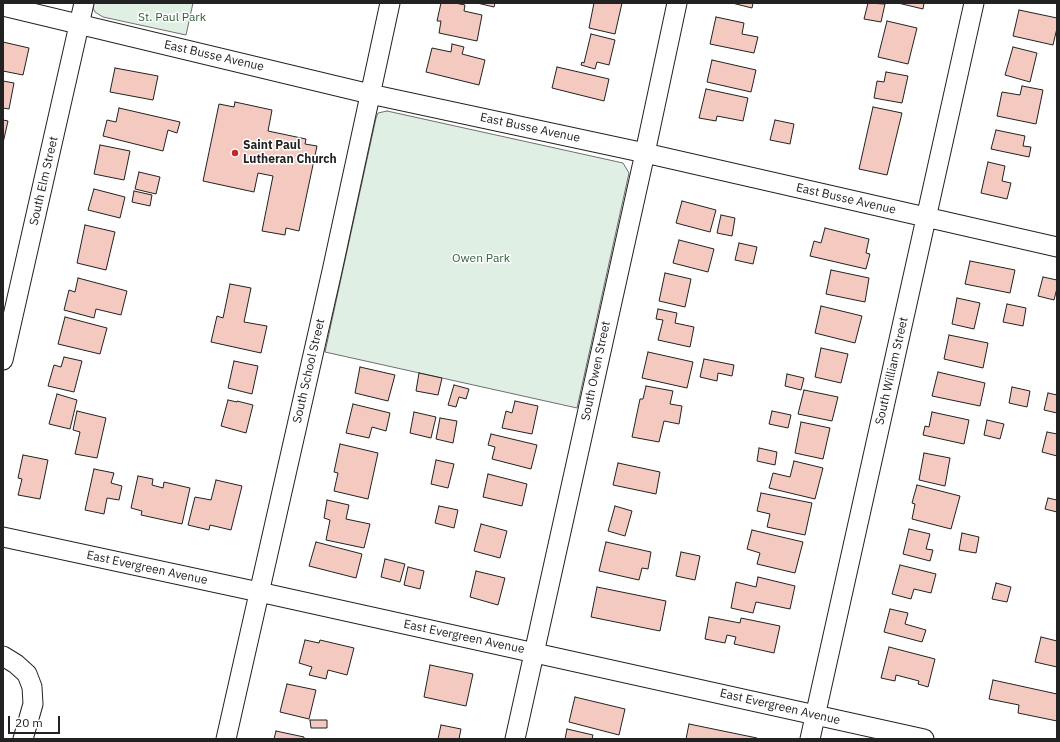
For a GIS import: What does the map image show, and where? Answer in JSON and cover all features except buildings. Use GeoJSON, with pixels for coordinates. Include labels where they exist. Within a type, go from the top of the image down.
{"type":"FeatureCollection","features":[{"type":"Feature","properties":{"kind":"street","name":"South Elm Street"},"geometry":{"type":"LineString","coordinates":[[3,360],[84,3]]}},
{"type":"Feature","properties":{"kind":"street","name":"South School Street"},"geometry":{"type":"LineString","coordinates":[[226,739],[390,3]]}},
{"type":"Feature","properties":{"kind":"street","name":"South Owen Street"},"geometry":{"type":"LineString","coordinates":[[515,739],[677,3]]}},
{"type":"Feature","properties":{"kind":"street","name":"South William Street"},"geometry":{"type":"LineString","coordinates":[[810,739],[974,3]]}},
{"type":"Feature","properties":{"kind":"street","name":"East Busse Avenue"},"geometry":{"type":"LineString","coordinates":[[3,6],[370,94],[645,153],[1057,247]]}},
{"type":"Feature","properties":{"kind":"street","name":"East Evergreen Avenue"},"geometry":{"type":"LineString","coordinates":[[3,537],[534,652],[924,739]]}},
{"type":"Feature","properties":{"kind":"street"},"geometry":{"type":"LineString","coordinates":[[3,656],[16,664],[27,674],[32,687],[32,704],[23,739]]}},
{"type":"Feature","properties":{"kind":"green space","name":"St. Paul Park"},"geometry":{"type":"Polygon","coordinates":[[[94,3],[193,3],[186,35],[103,17],[95,12],[93,8],[94,3]]]}},
{"type":"Feature","properties":{"kind":"green space","name":"Owen Park"},"geometry":{"type":"Polygon","coordinates":[[[387,111],[623,163],[629,173],[577,408],[325,352],[376,118],[378,113],[387,111]]]}},
{"type":"Feature","properties":{"kind":"place","name":"Saint Paul Lutheran Church"},"geometry":{"type":"Point","coordinates":[235,153]}}]}
